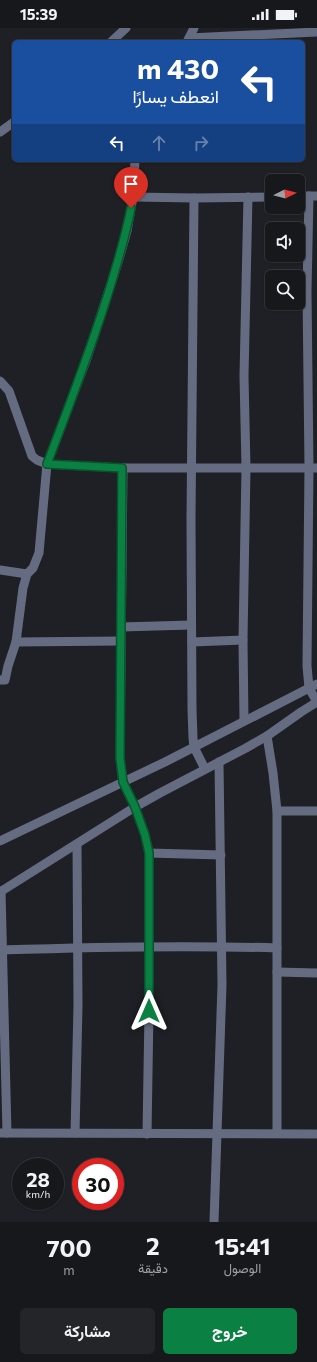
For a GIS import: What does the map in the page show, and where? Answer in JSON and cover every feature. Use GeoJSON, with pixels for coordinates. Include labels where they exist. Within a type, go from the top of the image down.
{"type":"FeatureCollection","features":[{"type":"Feature","properties":{"kind":"street"},"geometry":{"type":"LineString","coordinates":[[113,40],[126,28]]}},
{"type":"Feature","properties":{"kind":"street"},"geometry":{"type":"LineString","coordinates":[[188,40],[194,28]]}},
{"type":"Feature","properties":{"kind":"street"},"geometry":{"type":"LineString","coordinates":[[188,40],[317,32]]}},
{"type":"Feature","properties":{"kind":"street"},"geometry":{"type":"LineString","coordinates":[[0,132],[12,123]]}},
{"type":"Feature","properties":{"kind":"street"},"geometry":{"type":"LineString","coordinates":[[0,680],[5,680],[16,642],[23,588],[27,574],[33,568],[39,553],[47,464],[86,361],[126,232],[133,197],[134,162]]}},
{"type":"Feature","properties":{"kind":"street"},"geometry":{"type":"LineString","coordinates":[[313,196],[307,291],[313,468],[307,666],[317,702],[267,736],[160,792],[135,807],[1,892],[3,1133],[317,1134]]}},
{"type":"Feature","properties":{"kind":"street"},"geometry":{"type":"LineString","coordinates":[[133,197],[265,197]]}},
{"type":"Feature","properties":{"kind":"street"},"geometry":{"type":"LineString","coordinates":[[244,721],[243,640],[246,468],[244,376],[248,197]]}},
{"type":"Feature","properties":{"kind":"street"},"geometry":{"type":"LineString","coordinates":[[194,198],[191,625],[192,709],[194,747],[205,769]]}},
{"type":"Feature","properties":{"kind":"street"},"geometry":{"type":"LineString","coordinates":[[0,381],[9,391],[32,456],[47,464],[122,468],[313,468]]}},
{"type":"Feature","properties":{"kind":"street"},"geometry":{"type":"LineString","coordinates":[[122,468],[119,751],[123,782],[135,807],[145,835],[149,853],[147,1134]]}},
{"type":"Feature","properties":{"kind":"street"},"geometry":{"type":"LineString","coordinates":[[0,570],[27,574]]}},
{"type":"Feature","properties":{"kind":"street"},"geometry":{"type":"LineString","coordinates":[[121,627],[191,625]]}},
{"type":"Feature","properties":{"kind":"street"},"geometry":{"type":"LineString","coordinates":[[192,642],[243,640]]}},
{"type":"Feature","properties":{"kind":"street"},"geometry":{"type":"LineString","coordinates":[[16,642],[121,641]]}},
{"type":"Feature","properties":{"kind":"street"},"geometry":{"type":"LineString","coordinates":[[0,840],[123,782],[313,686]]}},
{"type":"Feature","properties":{"kind":"street"},"geometry":{"type":"LineString","coordinates":[[267,736],[277,811],[277,1133]]}},
{"type":"Feature","properties":{"kind":"street"},"geometry":{"type":"LineString","coordinates":[[214,1222],[222,985],[219,762]]}},
{"type":"Feature","properties":{"kind":"street"},"geometry":{"type":"LineString","coordinates":[[277,811],[317,811]]}},
{"type":"Feature","properties":{"kind":"street"},"geometry":{"type":"LineString","coordinates":[[75,1133],[78,1042],[77,845]]}},
{"type":"Feature","properties":{"kind":"street"},"geometry":{"type":"LineString","coordinates":[[149,853],[221,855]]}},
{"type":"Feature","properties":{"kind":"street"},"geometry":{"type":"LineString","coordinates":[[2,950],[149,946],[277,948]]}},
{"type":"Feature","properties":{"kind":"street"},"geometry":{"type":"LineString","coordinates":[[277,972],[317,973]]}},
{"type":"Feature","properties":{"kind":"route"},"geometry":{"type":"LineString","coordinates":[[131,208],[119,259],[103,310],[86,361],[47,464],[122,468],[119,712],[120,758],[123,782],[135,807],[148,844],[149,1011]]}}]}
